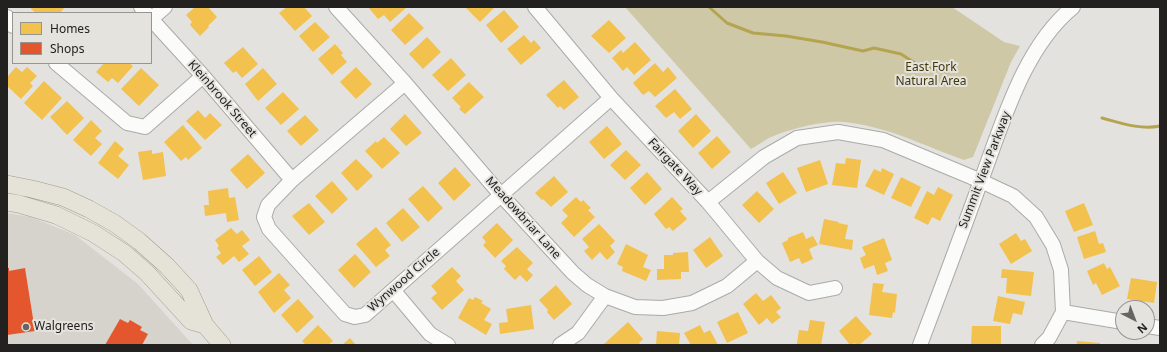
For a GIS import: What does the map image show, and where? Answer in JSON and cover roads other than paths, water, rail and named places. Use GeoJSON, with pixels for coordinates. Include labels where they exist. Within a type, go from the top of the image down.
{"type":"FeatureCollection","features":[{"type":"Feature","properties":{"kind":"main road"},"geometry":{"type":"LineString","coordinates":[[7,184],[63,197],[114,223],[139,241],[167,266],[189,290],[205,325],[222,345]]}},
{"type":"Feature","properties":{"kind":"main road"},"geometry":{"type":"LineString","coordinates":[[7,202],[56,215],[93,233],[124,253],[147,273],[191,321],[205,325]]}},
{"type":"Feature","properties":{"kind":"street"},"geometry":{"type":"LineString","coordinates":[[152,18],[165,7]]}},
{"type":"Feature","properties":{"kind":"street","name":"Meadowbriar Lane"},"geometry":{"type":"LineString","coordinates":[[336,7],[405,83],[501,195],[573,273],[586,285],[605,296],[635,307],[663,308],[692,303],[727,286],[757,261]]}},
{"type":"Feature","properties":{"kind":"street","name":"Fairgate Way"},"geometry":{"type":"LineString","coordinates":[[535,7],[611,98],[708,202],[757,261],[777,278],[809,293],[835,288]]}},
{"type":"Feature","properties":{"kind":"street","name":"Summit View Parkway"},"geometry":{"type":"LineString","coordinates":[[920,345],[1022,76],[1039,45],[1052,27],[1073,7]]}},
{"type":"Feature","properties":{"kind":"street","name":"Kleinbrook Street"},"geometry":{"type":"LineString","coordinates":[[152,20],[203,76],[292,180]]}},
{"type":"Feature","properties":{"kind":"street"},"geometry":{"type":"LineString","coordinates":[[57,64],[127,123],[145,127],[203,76]]}},
{"type":"Feature","properties":{"kind":"street","name":"Wynwood Circle"},"geometry":{"type":"LineString","coordinates":[[405,83],[292,180],[268,206],[264,217],[269,229],[345,314],[355,317],[365,315],[611,98]]}},
{"type":"Feature","properties":{"kind":"street"},"geometry":{"type":"LineString","coordinates":[[708,202],[764,157],[797,138],[838,132],[883,140],[981,181],[1013,196],[1036,217],[1053,245],[1061,270],[1063,312],[1049,338],[1042,345]]}},
{"type":"Feature","properties":{"kind":"street"},"geometry":{"type":"LineString","coordinates":[[393,290],[430,334],[448,345]]}},
{"type":"Feature","properties":{"kind":"street"},"geometry":{"type":"LineString","coordinates":[[560,345],[578,333],[605,296]]}},
{"type":"Feature","properties":{"kind":"street"},"geometry":{"type":"LineString","coordinates":[[1063,312],[1115,321]]}},
{"type":"Feature","properties":{"kind":"waterway"},"geometry":{"type":"LineString","coordinates":[[709,7],[727,23],[753,33],[786,36],[863,51],[874,48],[901,54],[918,65],[947,72]]}},
{"type":"Feature","properties":{"kind":"waterway"},"geometry":{"type":"LineString","coordinates":[[1102,118],[1138,127],[1160,126]]}},
{"type":"Feature","properties":{"kind":"place","name":"Walgreens"},"geometry":{"type":"Point","coordinates":[26,327]}},
{"type":"Feature","properties":{"kind":"park label","name":"East Fork Natural Area"},"geometry":{"type":"Point","coordinates":[931,75]}}]}
